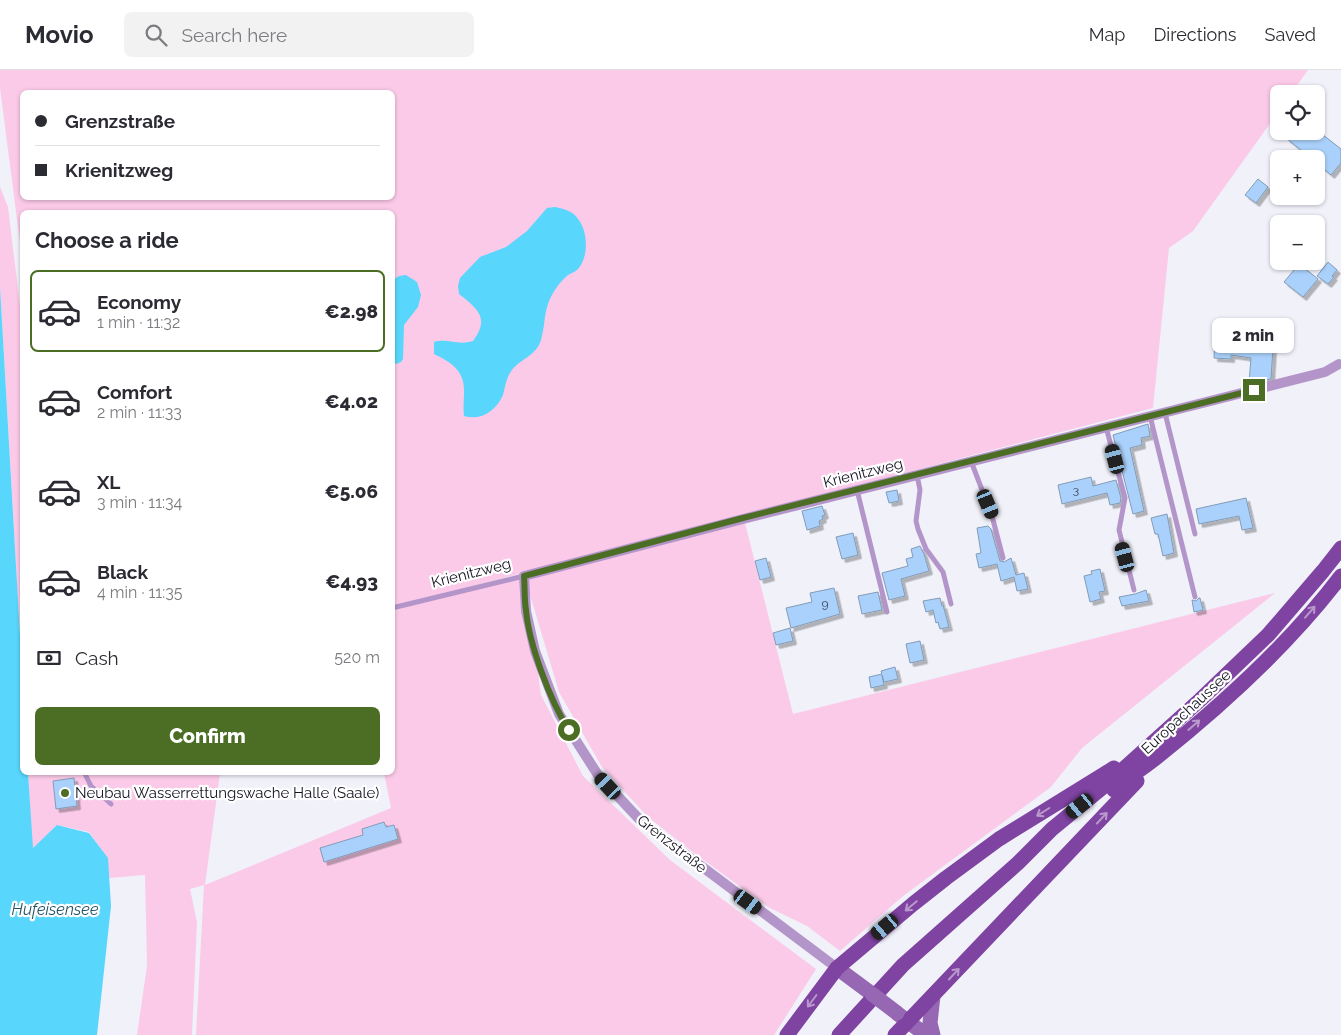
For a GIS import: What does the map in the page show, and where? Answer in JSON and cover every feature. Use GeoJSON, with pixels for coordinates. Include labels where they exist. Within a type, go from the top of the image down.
{"type":"FeatureCollection","features":[{"type":"Feature","properties":{"kind":"main road","name":"Europachaussee"},"geometry":{"type":"LineString","coordinates":[[1151,754],[1206,695],[1280,623],[1341,548]]}},
{"type":"Feature","properties":{"kind":"main road","name":"Europachaussee"},"geometry":{"type":"LineString","coordinates":[[839,1035],[903,965],[1018,863],[1058,835],[1151,754],[1244,682],[1290,635],[1341,576]]}},
{"type":"Feature","properties":{"kind":"main road"},"geometry":{"type":"LineString","coordinates":[[787,1035],[837,968],[946,878],[999,839],[1151,754]]}},
{"type":"Feature","properties":{"kind":"main road"},"geometry":{"type":"LineString","coordinates":[[895,1035],[902,1017],[934,996],[1131,787],[1151,754]]}},
{"type":"Feature","properties":{"kind":"street","name":"Krienitzweg"},"geometry":{"type":"LineString","coordinates":[[524,576],[970,461],[1326,372],[1339,364]]}},
{"type":"Feature","properties":{"kind":"street","name":"Grenzstraße"},"geometry":{"type":"LineString","coordinates":[[524,576],[526,611],[535,651],[559,714],[598,775],[640,820],[926,1035]]}},
{"type":"Feature","properties":{"kind":"street"},"geometry":{"type":"LineString","coordinates":[[932,1035],[930,1023],[934,996]]}},
{"type":"Feature","properties":{"kind":"lane"},"geometry":{"type":"LineString","coordinates":[[1165,412],[1194,534]]}},
{"type":"Feature","properties":{"kind":"lane"},"geometry":{"type":"LineString","coordinates":[[1150,416],[1195,597]]}},
{"type":"Feature","properties":{"kind":"lane"},"geometry":{"type":"LineString","coordinates":[[1106,427],[1125,498],[1119,530],[1134,590]]}},
{"type":"Feature","properties":{"kind":"lane"},"geometry":{"type":"LineString","coordinates":[[970,461],[992,516],[1003,558]]}},
{"type":"Feature","properties":{"kind":"lane"},"geometry":{"type":"LineString","coordinates":[[917,475],[920,490],[916,521],[918,529],[926,549],[943,572],[951,604]]}},
{"type":"Feature","properties":{"kind":"lane"},"geometry":{"type":"LineString","coordinates":[[857,490],[887,612]]}},
{"type":"Feature","properties":{"kind":"lane","name":"Krienitzweg"},"geometry":{"type":"LineString","coordinates":[[395,607],[524,576]]}},
{"type":"Feature","properties":{"kind":"lane"},"geometry":{"type":"LineString","coordinates":[[86,775],[91,786],[110,804]]}},
{"type":"Feature","properties":{"kind":"shaded area"},"geometry":{"type":"Polygon","coordinates":[[[0,70],[1308,70],[1297,85],[1270,85],[1270,124],[1193,231],[1169,248],[1153,408],[395,606],[395,210],[20,210],[20,243],[0,88],[0,70]]]}},
{"type":"Feature","properties":{"kind":"shaded area"},"geometry":{"type":"Polygon","coordinates":[[[0,187],[8,207],[20,306],[20,635],[0,287],[0,187]]]}},
{"type":"Feature","properties":{"kind":"shaded area"},"geometry":{"type":"Polygon","coordinates":[[[745,523],[793,714],[1275,593],[1082,748],[1051,787],[903,896],[840,951],[807,926],[768,907],[694,853],[648,817],[602,767],[559,692],[525,578],[541,695],[583,776],[670,860],[816,969],[774,1035],[196,1035],[204,885],[190,889],[197,922],[192,1035],[137,1035],[147,966],[145,875],[109,878],[107,858],[89,832],[57,825],[32,849],[28,775],[220,775],[205,885],[391,808],[384,775],[395,775],[395,608],[745,523]]]}},
{"type":"Feature","properties":{"kind":"water"},"geometry":{"type":"Polygon","coordinates":[[[555,207],[571,212],[576,216],[584,230],[586,244],[582,264],[577,270],[568,275],[555,290],[548,305],[539,346],[513,368],[500,401],[492,410],[482,416],[464,416],[464,385],[462,378],[456,368],[434,354],[434,342],[462,343],[473,341],[481,326],[481,320],[476,309],[459,294],[460,278],[480,257],[506,247],[527,231],[547,208],[555,207]]]}},
{"type":"Feature","properties":{"kind":"water"},"geometry":{"type":"Polygon","coordinates":[[[406,275],[417,282],[421,295],[418,307],[404,325],[403,359],[395,364],[395,279],[406,275]]]}},
{"type":"Feature","properties":{"kind":"water","name":"Hufeisensee"},"geometry":{"type":"Polygon","coordinates":[[[0,287],[20,635],[20,775],[28,775],[33,848],[57,825],[89,833],[108,858],[111,906],[97,1035],[0,1035],[0,287]]]}},
{"type":"Feature","properties":{"kind":"building"},"geometry":{"type":"Polygon","coordinates":[[[1325,136],[1341,149],[1341,163],[1331,175],[1325,170],[1325,150],[1301,150],[1288,140],[1325,140],[1325,136]]]}},
{"type":"Feature","properties":{"kind":"building"},"geometry":{"type":"Polygon","coordinates":[[[1258,179],[1268,187],[1256,203],[1245,195],[1258,179]]]}},
{"type":"Feature","properties":{"kind":"building"},"geometry":{"type":"Polygon","coordinates":[[[1328,262],[1337,270],[1328,284],[1317,276],[1322,270],[1325,270],[1328,262]]]}},
{"type":"Feature","properties":{"kind":"building"},"geometry":{"type":"Polygon","coordinates":[[[1294,270],[1307,270],[1318,279],[1303,297],[1284,282],[1294,270]]]}},
{"type":"Feature","properties":{"kind":"building"},"geometry":{"type":"Polygon","coordinates":[[[1253,331],[1274,332],[1271,379],[1249,383],[1251,358],[1231,355],[1231,359],[1214,358],[1215,337],[1253,338],[1253,331]]]}},
{"type":"Feature","properties":{"kind":"building"},"geometry":{"type":"Polygon","coordinates":[[[1148,424],[1150,436],[1141,438],[1142,445],[1130,448],[1144,511],[1133,514],[1113,435],[1148,424]]]}},
{"type":"Feature","properties":{"kind":"building"},"geometry":{"type":"Polygon","coordinates":[[[1091,477],[1093,486],[1116,480],[1121,498],[1120,503],[1110,505],[1107,493],[1062,504],[1058,485],[1091,477]]]}},
{"type":"Feature","properties":{"kind":"building"},"geometry":{"type":"Polygon","coordinates":[[[897,490],[899,501],[889,503],[886,492],[897,490]]]}},
{"type":"Feature","properties":{"kind":"building"},"geometry":{"type":"Polygon","coordinates":[[[1246,498],[1253,528],[1242,530],[1239,516],[1199,524],[1196,509],[1246,498]]]}},
{"type":"Feature","properties":{"kind":"building"},"geometry":{"type":"Polygon","coordinates":[[[822,506],[825,515],[819,521],[820,526],[807,530],[802,511],[822,506]]]}},
{"type":"Feature","properties":{"kind":"building"},"geometry":{"type":"Polygon","coordinates":[[[1167,514],[1174,553],[1163,556],[1158,534],[1155,534],[1151,518],[1167,514]]]}},
{"type":"Feature","properties":{"kind":"building"},"geometry":{"type":"Polygon","coordinates":[[[988,526],[991,529],[1000,561],[1004,562],[1011,558],[1016,575],[1024,573],[1028,589],[1017,591],[1014,577],[1001,581],[997,564],[979,568],[976,554],[981,553],[977,528],[988,526]]]}},
{"type":"Feature","properties":{"kind":"building"},"geometry":{"type":"Polygon","coordinates":[[[853,533],[858,555],[842,559],[836,537],[853,533]]]}},
{"type":"Feature","properties":{"kind":"building"},"geometry":{"type":"Polygon","coordinates":[[[920,546],[929,571],[901,579],[905,596],[889,600],[882,573],[908,566],[906,559],[913,557],[911,549],[920,546]]]}},
{"type":"Feature","properties":{"kind":"building"},"geometry":{"type":"Polygon","coordinates":[[[766,558],[771,577],[760,580],[755,561],[766,558]]]}},
{"type":"Feature","properties":{"kind":"building"},"geometry":{"type":"Polygon","coordinates":[[[1100,569],[1105,591],[1099,592],[1101,599],[1090,602],[1084,576],[1092,574],[1091,571],[1100,569]]]}},
{"type":"Feature","properties":{"kind":"building"},"geometry":{"type":"Polygon","coordinates":[[[834,588],[840,614],[791,628],[786,608],[812,602],[810,593],[834,588]]]}},
{"type":"Feature","properties":{"kind":"building"},"geometry":{"type":"Polygon","coordinates":[[[1146,590],[1149,601],[1122,606],[1119,597],[1146,590]]]}},
{"type":"Feature","properties":{"kind":"building"},"geometry":{"type":"Polygon","coordinates":[[[878,592],[882,610],[862,614],[858,596],[878,592]]]}},
{"type":"Feature","properties":{"kind":"building"},"geometry":{"type":"Polygon","coordinates":[[[940,598],[949,627],[940,629],[938,622],[936,623],[933,610],[926,612],[923,601],[940,598]]]}},
{"type":"Feature","properties":{"kind":"building"},"geometry":{"type":"Polygon","coordinates":[[[1199,598],[1203,610],[1194,612],[1192,600],[1196,601],[1199,598]]]}},
{"type":"Feature","properties":{"kind":"building"},"geometry":{"type":"Polygon","coordinates":[[[790,628],[793,641],[776,645],[773,633],[790,628]]]}},
{"type":"Feature","properties":{"kind":"building"},"geometry":{"type":"Polygon","coordinates":[[[920,641],[924,660],[910,663],[906,644],[920,641]]]}},
{"type":"Feature","properties":{"kind":"building"},"geometry":{"type":"Polygon","coordinates":[[[895,667],[898,679],[884,682],[882,675],[884,685],[871,688],[869,677],[882,674],[881,671],[895,667]]]}},
{"type":"Feature","properties":{"kind":"building","name":"Neubau Wasserrettungswache Halle (Saale)"},"geometry":{"type":"Polygon","coordinates":[[[74,778],[77,806],[56,809],[53,781],[74,778]]]}},
{"type":"Feature","properties":{"kind":"building"},"geometry":{"type":"Polygon","coordinates":[[[384,822],[386,827],[394,825],[398,839],[324,862],[320,848],[363,835],[362,829],[384,822]]]}},
{"type":"Feature","properties":{"kind":"place","name":"Neubau Wasserrettungswache Halle (Saale)"},"geometry":{"type":"Point","coordinates":[65,793]}},
{"type":"Feature","properties":{"kind":"route"},"geometry":{"type":"LineString","coordinates":[[569,730],[559,714],[535,651],[526,611],[524,576],[743,518],[1254,390]]}}]}
